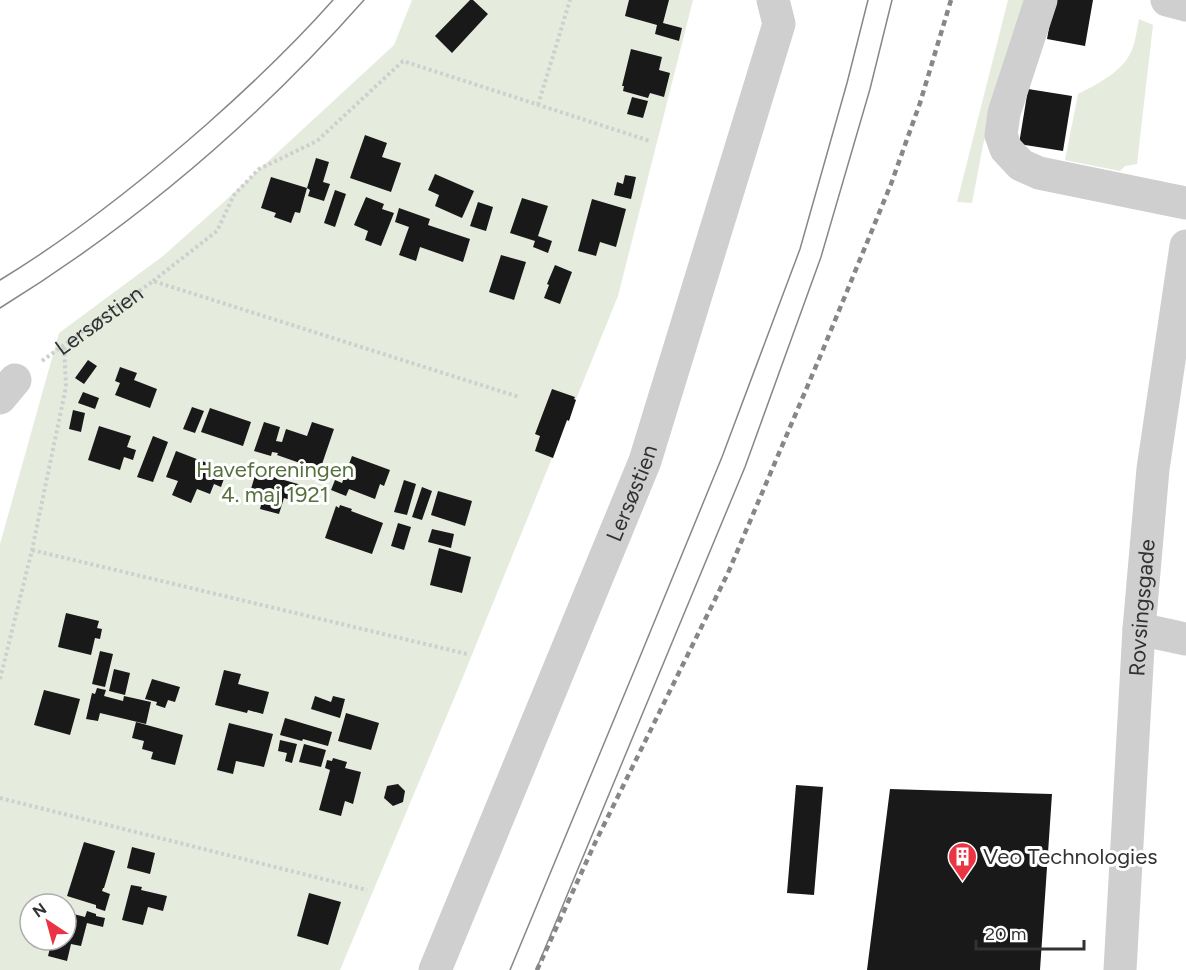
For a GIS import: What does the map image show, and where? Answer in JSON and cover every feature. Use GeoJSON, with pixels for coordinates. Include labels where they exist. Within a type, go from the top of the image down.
{"type":"FeatureCollection","features":[{"type":"Feature","properties":{"kind":"street","name":"Lersøstien"},"geometry":{"type":"LineString","coordinates":[[435,970],[645,461],[778,24],[773,0]]}},
{"type":"Feature","properties":{"kind":"street"},"geometry":{"type":"LineString","coordinates":[[1041,0],[1004,113],[1001,135],[1006,149],[1021,165],[1039,173],[1186,203]]}},
{"type":"Feature","properties":{"kind":"street"},"geometry":{"type":"LineString","coordinates":[[1167,0],[1186,5]]}},
{"type":"Feature","properties":{"kind":"street","name":"Rovsingsgade"},"geometry":{"type":"LineString","coordinates":[[1120,970],[1139,629],[1154,469],[1186,246]]}},
{"type":"Feature","properties":{"kind":"street"},"geometry":{"type":"LineString","coordinates":[[1139,629],[1186,639]]}},
{"type":"Feature","properties":{"kind":"path"},"geometry":{"type":"LineString","coordinates":[[538,105],[570,0]]}},
{"type":"Feature","properties":{"kind":"path"},"geometry":{"type":"LineString","coordinates":[[153,281],[217,231],[234,195],[259,170],[317,141],[403,61],[650,141]]}},
{"type":"Feature","properties":{"kind":"path","name":"Lersøstien"},"geometry":{"type":"LineString","coordinates":[[8,389],[64,345],[153,281],[519,397]]}},
{"type":"Feature","properties":{"kind":"path"},"geometry":{"type":"LineString","coordinates":[[0,680],[32,550],[66,387],[64,345]]}},
{"type":"Feature","properties":{"kind":"path"},"geometry":{"type":"LineString","coordinates":[[32,550],[467,654]]}},
{"type":"Feature","properties":{"kind":"path"},"geometry":{"type":"LineString","coordinates":[[0,798],[367,890]]}},
{"type":"Feature","properties":{"kind":"green space","name":"Haveforeningen 4. maj 1921"},"geometry":{"type":"Polygon","coordinates":[[[412,0],[693,0],[618,296],[458,689],[340,970],[0,970],[0,544],[59,333],[163,256],[394,45],[412,0]]]}},
{"type":"Feature","properties":{"kind":"green space"},"geometry":{"type":"Polygon","coordinates":[[[1008,0],[1027,0],[1002,75],[983,145],[972,203],[957,202],[1008,0]]]}},
{"type":"Feature","properties":{"kind":"green space"},"geometry":{"type":"Polygon","coordinates":[[[1139,19],[1153,25],[1137,164],[1125,166],[1120,171],[1065,160],[1078,94],[1118,70],[1124,63],[1133,47],[1139,19]]]}},
{"type":"Feature","properties":{"kind":"building"},"geometry":{"type":"Polygon","coordinates":[[[470,0],[473,0],[488,14],[452,53],[435,36],[470,0]]]}},
{"type":"Feature","properties":{"kind":"building"},"geometry":{"type":"Polygon","coordinates":[[[629,0],[669,0],[663,23],[682,28],[679,41],[655,34],[657,25],[625,16],[629,0]]]}},
{"type":"Feature","properties":{"kind":"building"},"geometry":{"type":"Polygon","coordinates":[[[1054,0],[1093,0],[1085,46],[1047,39],[1054,0]]]}},
{"type":"Feature","properties":{"kind":"building"},"geometry":{"type":"Polygon","coordinates":[[[631,49],[662,57],[659,70],[670,73],[664,97],[650,93],[648,98],[623,91],[624,86],[622,86],[631,49]]]}},
{"type":"Feature","properties":{"kind":"building"},"geometry":{"type":"Polygon","coordinates":[[[1028,89],[1072,96],[1063,151],[1019,144],[1028,89]]]}},
{"type":"Feature","properties":{"kind":"building"},"geometry":{"type":"Polygon","coordinates":[[[632,97],[648,101],[643,118],[627,114],[632,97]]]}},
{"type":"Feature","properties":{"kind":"building"},"geometry":{"type":"Polygon","coordinates":[[[365,135],[387,143],[382,157],[401,163],[391,192],[350,178],[365,135]]]}},
{"type":"Feature","properties":{"kind":"building"},"geometry":{"type":"Polygon","coordinates":[[[316,158],[329,162],[323,182],[330,184],[324,201],[308,196],[310,190],[307,188],[316,158]]]}},
{"type":"Feature","properties":{"kind":"building"},"geometry":{"type":"Polygon","coordinates":[[[435,174],[474,191],[462,218],[435,206],[439,195],[428,190],[435,174]]]}},
{"type":"Feature","properties":{"kind":"building"},"geometry":{"type":"Polygon","coordinates":[[[625,175],[636,177],[631,199],[614,195],[617,182],[623,184],[625,175]]]}},
{"type":"Feature","properties":{"kind":"building"},"geometry":{"type":"Polygon","coordinates":[[[271,177],[307,188],[300,213],[295,212],[291,223],[274,217],[276,213],[261,208],[271,177]]]}},
{"type":"Feature","properties":{"kind":"building"},"geometry":{"type":"Polygon","coordinates":[[[335,190],[346,194],[335,227],[324,223],[335,190]]]}},
{"type":"Feature","properties":{"kind":"building"},"geometry":{"type":"Polygon","coordinates":[[[366,197],[384,204],[382,209],[394,213],[381,246],[365,240],[368,231],[354,225],[366,197]]]}},
{"type":"Feature","properties":{"kind":"building"},"geometry":{"type":"Polygon","coordinates":[[[522,198],[548,206],[538,236],[552,241],[548,253],[533,247],[535,241],[510,233],[522,198]]]}},
{"type":"Feature","properties":{"kind":"building"},"geometry":{"type":"Polygon","coordinates":[[[592,199],[626,209],[616,247],[600,242],[596,256],[578,251],[592,199]]]}},
{"type":"Feature","properties":{"kind":"building"},"geometry":{"type":"Polygon","coordinates":[[[478,202],[493,207],[486,231],[470,226],[478,202]]]}},
{"type":"Feature","properties":{"kind":"building"},"geometry":{"type":"Polygon","coordinates":[[[399,208],[430,219],[428,225],[470,239],[463,262],[420,247],[416,261],[399,255],[409,227],[395,222],[399,208]]]}},
{"type":"Feature","properties":{"kind":"building"},"geometry":{"type":"Polygon","coordinates":[[[501,255],[526,262],[514,300],[489,292],[501,255]]]}},
{"type":"Feature","properties":{"kind":"building"},"geometry":{"type":"Polygon","coordinates":[[[555,265],[572,272],[560,304],[544,298],[555,265]]]}},
{"type":"Feature","properties":{"kind":"building"},"geometry":{"type":"Polygon","coordinates":[[[88,360],[97,366],[84,384],[75,378],[88,360]]]}},
{"type":"Feature","properties":{"kind":"building"},"geometry":{"type":"Polygon","coordinates":[[[120,367],[137,373],[134,380],[157,389],[150,408],[115,395],[120,383],[115,381],[120,367]]]}},
{"type":"Feature","properties":{"kind":"building"},"geometry":{"type":"Polygon","coordinates":[[[552,389],[575,397],[576,400],[553,458],[535,451],[540,436],[535,434],[552,389]]]}},
{"type":"Feature","properties":{"kind":"building"},"geometry":{"type":"Polygon","coordinates":[[[83,392],[99,398],[95,409],[78,403],[83,392]]]}},
{"type":"Feature","properties":{"kind":"building"},"geometry":{"type":"Polygon","coordinates":[[[192,407],[204,411],[195,433],[183,429],[192,407]]]}},
{"type":"Feature","properties":{"kind":"building"},"geometry":{"type":"Polygon","coordinates":[[[210,408],[251,422],[243,446],[201,432],[210,408]]]}},
{"type":"Feature","properties":{"kind":"building"},"geometry":{"type":"Polygon","coordinates":[[[73,410],[85,413],[81,432],[69,429],[73,410]]]}},
{"type":"Feature","properties":{"kind":"building"},"geometry":{"type":"Polygon","coordinates":[[[264,422],[280,427],[276,441],[282,442],[286,429],[307,436],[312,422],[334,429],[320,470],[277,455],[278,453],[272,452],[271,456],[254,451],[264,422]]]}},
{"type":"Feature","properties":{"kind":"building"},"geometry":{"type":"Polygon","coordinates":[[[99,426],[131,436],[127,447],[136,450],[133,460],[124,457],[120,470],[88,460],[99,426]]]}},
{"type":"Feature","properties":{"kind":"building"},"geometry":{"type":"Polygon","coordinates":[[[153,436],[168,442],[153,482],[137,477],[153,436]]]}},
{"type":"Feature","properties":{"kind":"building"},"geometry":{"type":"Polygon","coordinates":[[[176,451],[220,468],[219,470],[226,473],[221,487],[214,484],[210,494],[197,489],[191,503],[172,495],[178,481],[166,477],[176,451]]]}},
{"type":"Feature","properties":{"kind":"building"},"geometry":{"type":"Polygon","coordinates":[[[352,456],[390,470],[384,486],[380,484],[375,499],[349,489],[346,496],[331,490],[335,480],[342,483],[352,456]]]}},
{"type":"Feature","properties":{"kind":"building"},"geometry":{"type":"Polygon","coordinates":[[[256,472],[305,486],[301,503],[284,498],[279,514],[260,509],[264,494],[251,489],[256,472]]]}},
{"type":"Feature","properties":{"kind":"building"},"geometry":{"type":"Polygon","coordinates":[[[404,480],[416,484],[407,515],[394,512],[404,480]]]}},
{"type":"Feature","properties":{"kind":"building"},"geometry":{"type":"Polygon","coordinates":[[[422,487],[432,491],[422,520],[412,517],[422,487]]]}},
{"type":"Feature","properties":{"kind":"building"},"geometry":{"type":"Polygon","coordinates":[[[438,491],[472,501],[465,526],[431,515],[438,491]]]}},
{"type":"Feature","properties":{"kind":"building"},"geometry":{"type":"Polygon","coordinates":[[[340,505],[383,523],[372,554],[325,538],[336,506],[339,508],[340,505]]]}},
{"type":"Feature","properties":{"kind":"building"},"geometry":{"type":"Polygon","coordinates":[[[398,523],[411,527],[404,550],[391,546],[398,523]]]}},
{"type":"Feature","properties":{"kind":"building"},"geometry":{"type":"Polygon","coordinates":[[[432,529],[454,534],[451,548],[428,542],[432,529]]]}},
{"type":"Feature","properties":{"kind":"building"},"geometry":{"type":"Polygon","coordinates":[[[439,548],[471,557],[462,593],[430,585],[439,548]]]}},
{"type":"Feature","properties":{"kind":"building"},"geometry":{"type":"Polygon","coordinates":[[[66,613],[99,621],[97,628],[102,629],[100,639],[95,638],[91,655],[58,647],[66,613]]]}},
{"type":"Feature","properties":{"kind":"building"},"geometry":{"type":"Polygon","coordinates":[[[100,651],[113,654],[105,687],[92,684],[100,651]]]}},
{"type":"Feature","properties":{"kind":"building"},"geometry":{"type":"Polygon","coordinates":[[[114,669],[130,673],[125,695],[109,691],[114,669]]]}},
{"type":"Feature","properties":{"kind":"building"},"geometry":{"type":"Polygon","coordinates":[[[224,670],[241,674],[238,684],[269,692],[263,714],[248,710],[247,713],[215,705],[224,670]]]}},
{"type":"Feature","properties":{"kind":"building"},"geometry":{"type":"Polygon","coordinates":[[[152,679],[180,687],[175,702],[168,700],[165,708],[156,705],[157,702],[145,699],[152,679]]]}},
{"type":"Feature","properties":{"kind":"building"},"geometry":{"type":"Polygon","coordinates":[[[97,688],[106,690],[104,696],[123,701],[124,696],[151,702],[146,724],[100,713],[98,721],[86,719],[92,693],[95,694],[97,688]]]}},
{"type":"Feature","properties":{"kind":"building"},"geometry":{"type":"Polygon","coordinates":[[[44,690],[80,699],[70,735],[34,725],[44,690]]]}},
{"type":"Feature","properties":{"kind":"building"},"geometry":{"type":"Polygon","coordinates":[[[315,696],[331,702],[333,696],[345,699],[340,718],[311,709],[315,696]]]}},
{"type":"Feature","properties":{"kind":"building"},"geometry":{"type":"Polygon","coordinates":[[[346,713],[379,723],[371,750],[338,741],[346,713]]]}},
{"type":"Feature","properties":{"kind":"building"},"geometry":{"type":"Polygon","coordinates":[[[285,718],[332,732],[328,746],[280,735],[285,718]]]}},
{"type":"Feature","properties":{"kind":"building"},"geometry":{"type":"Polygon","coordinates":[[[136,722],[183,735],[175,765],[151,759],[153,752],[142,749],[144,741],[132,738],[136,722]]]}},
{"type":"Feature","properties":{"kind":"building"},"geometry":{"type":"Polygon","coordinates":[[[229,723],[273,734],[264,767],[236,761],[233,774],[217,770],[229,723]]]}},
{"type":"Feature","properties":{"kind":"building"},"geometry":{"type":"Polygon","coordinates":[[[280,740],[297,744],[292,763],[285,761],[287,753],[278,751],[280,740]]]}},
{"type":"Feature","properties":{"kind":"building"},"geometry":{"type":"Polygon","coordinates":[[[304,744],[326,750],[321,767],[299,762],[304,744]]]}},
{"type":"Feature","properties":{"kind":"building"},"geometry":{"type":"Polygon","coordinates":[[[333,758],[347,762],[345,768],[361,772],[353,804],[345,801],[341,816],[319,810],[330,770],[325,768],[327,760],[332,761],[333,758]]]}},
{"type":"Feature","properties":{"kind":"building"},"geometry":{"type":"Polygon","coordinates":[[[398,784],[405,791],[403,802],[393,806],[384,798],[387,786],[398,784]]]}},
{"type":"Feature","properties":{"kind":"building"},"geometry":{"type":"Polygon","coordinates":[[[796,785],[823,787],[814,895],[787,893],[796,785]]]}},
{"type":"Feature","properties":{"kind":"building","name":"Veo Technologies"},"geometry":{"type":"Polygon","coordinates":[[[890,789],[1052,794],[1040,970],[867,970],[890,789]]]}},
{"type":"Feature","properties":{"kind":"building"},"geometry":{"type":"Polygon","coordinates":[[[84,842],[115,851],[102,891],[110,894],[105,911],[96,908],[96,905],[78,899],[78,892],[68,892],[84,842]]]}},
{"type":"Feature","properties":{"kind":"building"},"geometry":{"type":"Polygon","coordinates":[[[132,847],[155,853],[150,874],[127,868],[132,847]]]}},
{"type":"Feature","properties":{"kind":"building"},"geometry":{"type":"Polygon","coordinates":[[[131,885],[142,887],[141,890],[167,896],[163,911],[148,907],[143,925],[122,920],[131,885]]]}},
{"type":"Feature","properties":{"kind":"building"},"geometry":{"type":"Polygon","coordinates":[[[309,893],[341,902],[328,945],[297,936],[309,893]]]}},
{"type":"Feature","properties":{"kind":"building"},"geometry":{"type":"Polygon","coordinates":[[[87,911],[105,918],[103,927],[87,923],[81,946],[78,945],[78,915],[85,917],[87,911]]]}},
{"type":"Feature","properties":{"kind":"building"},"geometry":{"type":"Polygon","coordinates":[[[49,952],[69,952],[67,961],[48,956],[49,952]]]}},
{"type":"Feature","properties":{"kind":"tram line"},"geometry":{"type":"LineString","coordinates":[[0,280],[81,226],[182,145],[272,64],[333,0]]}},
{"type":"Feature","properties":{"kind":"tram line"},"geometry":{"type":"LineString","coordinates":[[0,308],[99,241],[193,168],[282,87],[364,0]]}},
{"type":"Feature","properties":{"kind":"tram line"},"geometry":{"type":"LineString","coordinates":[[510,970],[722,457],[800,249],[868,0]]}},
{"type":"Feature","properties":{"kind":"tram line"},"geometry":{"type":"LineString","coordinates":[[536,970],[745,467],[821,257],[870,89],[892,0]]}},
{"type":"Feature","properties":{"kind":"railway"},"geometry":{"type":"LineString","coordinates":[[537,970],[595,843],[728,573],[891,184],[920,103],[951,0]]}},
{"type":"Feature","properties":{"kind":"place","name":"Veo Technologies"},"geometry":{"type":"Point","coordinates":[962,882]}}]}
